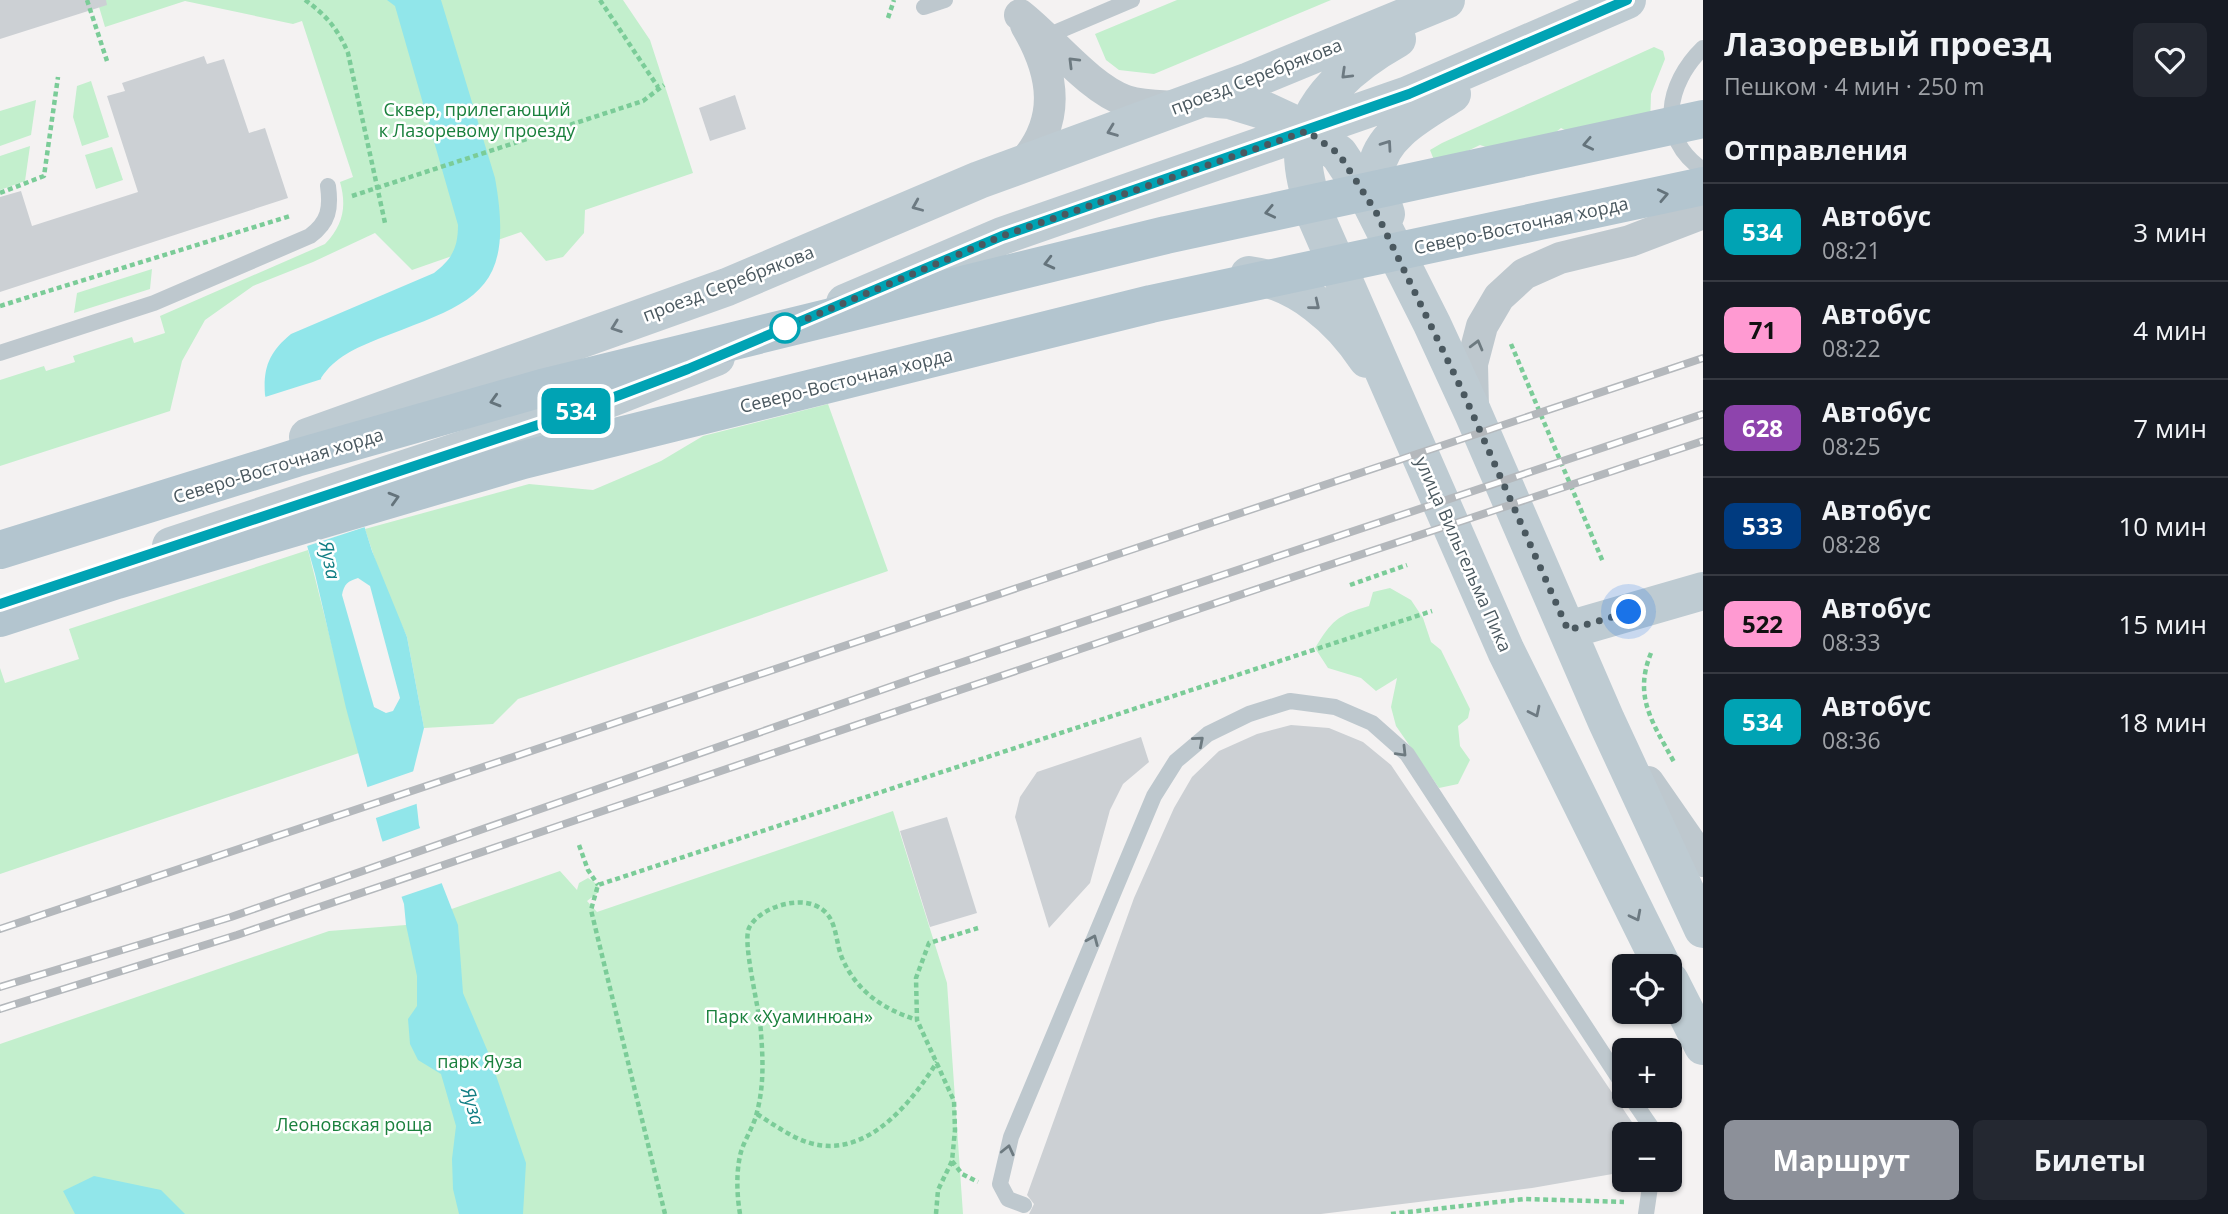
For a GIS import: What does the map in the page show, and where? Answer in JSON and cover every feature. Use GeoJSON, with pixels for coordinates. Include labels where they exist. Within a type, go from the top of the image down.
{"type":"FeatureCollection","features":[{"type":"Feature","properties":{"kind":"main road","name":"проезд Серебрякова"},"geometry":{"type":"LineString","coordinates":[[0,538],[375,415],[727,287],[979,180],[1190,102],[1446,0]]}},
{"type":"Feature","properties":{"kind":"main road","name":"улица Вильгельма Пика"},"geometry":{"type":"LineString","coordinates":[[1466,0],[1369,55],[1343,75],[1307,131],[1303,153],[1307,184],[1316,217],[1506,651],[1656,954]]}},
{"type":"Feature","properties":{"kind":"main road"},"geometry":{"type":"LineString","coordinates":[[0,604],[562,417],[688,369],[1002,236],[1409,94],[1627,0]]}},
{"type":"Feature","properties":{"kind":"main road"},"geometry":{"type":"LineString","coordinates":[[1398,257],[1376,173],[1379,157],[1397,132],[1531,43]]}},
{"type":"Feature","properties":{"kind":"main road"},"geometry":{"type":"LineString","coordinates":[[1190,102],[1230,100],[1266,111],[1307,131],[1339,154],[1376,212],[1473,413],[1606,720],[1703,929]]}},
{"type":"Feature","properties":{"kind":"main road","name":"Северо-Восточная хорда"},"geometry":{"type":"LineString","coordinates":[[0,550],[296,458],[555,385],[1166,234],[1703,119]]}},
{"type":"Feature","properties":{"kind":"main road","name":"Северо-Восточная хорда"},"geometry":{"type":"LineString","coordinates":[[0,618],[117,580],[523,460],[1151,304],[1703,186]]}},
{"type":"Feature","properties":{"kind":"main road"},"geometry":{"type":"LineString","coordinates":[[562,417],[802,388],[1217,273],[1253,275],[1284,284],[1313,302],[1355,341],[1403,414]]}},
{"type":"Feature","properties":{"kind":"main road"},"geometry":{"type":"LineString","coordinates":[[1568,630],[1703,590]]}},
{"type":"Feature","properties":{"kind":"main road"},"geometry":{"type":"LineString","coordinates":[[1682,1005],[1703,1046]]}},
{"type":"Feature","properties":{"kind":"street"},"geometry":{"type":"LineString","coordinates":[[1014,7],[1103,90],[1126,101],[1149,106],[1190,102]]}},
{"type":"Feature","properties":{"kind":"street"},"geometry":{"type":"LineString","coordinates":[[1014,7],[1035,41],[1049,85],[1051,110],[1045,133],[1022,165]]}},
{"type":"Feature","properties":{"kind":"street"},"geometry":{"type":"LineString","coordinates":[[1473,413],[1472,364],[1482,326],[1499,297],[1524,274],[1560,258],[1630,241],[1703,213]]}},
{"type":"Feature","properties":{"kind":"street"},"geometry":{"type":"LineString","coordinates":[[1606,720],[1703,861]]}},
{"type":"Feature","properties":{"kind":"lane"},"geometry":{"type":"LineString","coordinates":[[923,7],[945,0]]}},
{"type":"Feature","properties":{"kind":"lane"},"geometry":{"type":"LineString","coordinates":[[1046,36],[1132,0]]}},
{"type":"Feature","properties":{"kind":"lane"},"geometry":{"type":"LineString","coordinates":[[1703,48],[1679,76],[1670,109],[1678,145],[1703,170]]}},
{"type":"Feature","properties":{"kind":"lane"},"geometry":{"type":"LineString","coordinates":[[0,353],[155,303],[310,236],[326,222],[338,201],[328,186]]}},
{"type":"Feature","properties":{"kind":"lane"},"geometry":{"type":"LineString","coordinates":[[1024,1205],[1008,1199],[1000,1184],[1011,1137],[1154,796],[1176,761],[1208,734],[1249,714],[1290,701],[1335,707],[1372,723],[1407,754],[1612,1068]]}},
{"type":"Feature","properties":{"kind":"lane"},"geometry":{"type":"LineString","coordinates":[[1646,1214],[1649,1192]]}},
{"type":"Feature","properties":{"kind":"path"},"geometry":{"type":"LineString","coordinates":[[87,0],[107,61]]}},
{"type":"Feature","properties":{"kind":"path"},"geometry":{"type":"LineString","coordinates":[[305,0],[322,13],[338,31],[348,53],[385,223]]}},
{"type":"Feature","properties":{"kind":"path"},"geometry":{"type":"LineString","coordinates":[[0,306],[338,201],[643,101],[661,86],[600,0]]}},
{"type":"Feature","properties":{"kind":"path"},"geometry":{"type":"LineString","coordinates":[[888,18],[894,0]]}},
{"type":"Feature","properties":{"kind":"path"},"geometry":{"type":"LineString","coordinates":[[0,193],[44,176],[58,77]]}},
{"type":"Feature","properties":{"kind":"path"},"geometry":{"type":"LineString","coordinates":[[1507,334],[1603,562]]}},
{"type":"Feature","properties":{"kind":"path"},"geometry":{"type":"LineString","coordinates":[[1350,584],[1407,565]]}},
{"type":"Feature","properties":{"kind":"path"},"geometry":{"type":"LineString","coordinates":[[598,885],[1432,611]]}},
{"type":"Feature","properties":{"kind":"path"},"geometry":{"type":"LineString","coordinates":[[1651,653],[1644,671],[1643,693],[1647,710],[1676,766]]}},
{"type":"Feature","properties":{"kind":"path"},"geometry":{"type":"LineString","coordinates":[[579,845],[588,870],[598,885],[591,910],[665,1214]]}},
{"type":"Feature","properties":{"kind":"path"},"geometry":{"type":"LineString","coordinates":[[740,1214],[740,1155],[757,1114],[762,1082],[758,1000],[746,944],[748,929],[760,914],[798,902],[814,905],[828,913],[836,931],[841,955],[867,993],[888,1011],[916,1020]]}},
{"type":"Feature","properties":{"kind":"path"},"geometry":{"type":"LineString","coordinates":[[936,1214],[938,1190],[951,1161],[956,1130],[954,1101],[916,1020],[916,978],[929,943],[978,928]]}},
{"type":"Feature","properties":{"kind":"path"},"geometry":{"type":"LineString","coordinates":[[757,1114],[802,1140],[836,1146],[869,1138],[920,1088],[937,1061]]}},
{"type":"Feature","properties":{"kind":"path"},"geometry":{"type":"LineString","coordinates":[[951,1161],[962,1174],[978,1182],[1000,1184]]}},
{"type":"Feature","properties":{"kind":"path"},"geometry":{"type":"LineString","coordinates":[[1391,1214],[1524,1199],[1625,1202]]}},
{"type":"Feature","properties":{"kind":"green space","name":"Сквер, прилегающий к Лазоревому проезду"},"geometry":{"type":"Polygon","coordinates":[[[97,0],[623,0],[650,40],[693,173],[585,210],[584,233],[563,257],[546,261],[521,232],[412,270],[375,233],[253,286],[205,320],[182,361],[170,411],[0,466],[0,380],[44,366],[46,371],[75,362],[73,356],[132,337],[134,343],[165,333],[160,316],[325,244],[336,230],[342,215],[340,182],[353,177],[302,21],[293,24],[185,1],[105,27],[97,0]]]}},
{"type":"Feature","properties":{"kind":"green space"},"geometry":{"type":"Polygon","coordinates":[[[1177,0],[1331,0],[1154,74],[1119,70],[1106,60],[1095,34],[1177,0]]]}},
{"type":"Feature","properties":{"kind":"green space"},"geometry":{"type":"Polygon","coordinates":[[[1654,47],[1663,51],[1665,59],[1651,94],[1650,126],[1581,138],[1561,128],[1541,143],[1523,150],[1504,151],[1480,145],[1457,156],[1434,160],[1430,150],[1442,143],[1654,47]]]}},
{"type":"Feature","properties":{"kind":"green space"},"geometry":{"type":"Polygon","coordinates":[[[91,81],[109,137],[82,146],[73,117],[77,86],[91,81]]]}},
{"type":"Feature","properties":{"kind":"green space"},"geometry":{"type":"Polygon","coordinates":[[[36,100],[31,135],[0,146],[0,111],[36,100]]]}},
{"type":"Feature","properties":{"kind":"green space"},"geometry":{"type":"Polygon","coordinates":[[[30,146],[25,181],[0,190],[0,156],[30,146]]]}},
{"type":"Feature","properties":{"kind":"green space"},"geometry":{"type":"Polygon","coordinates":[[[112,147],[123,180],[96,189],[85,155],[112,147]]]}},
{"type":"Feature","properties":{"kind":"green space"},"geometry":{"type":"Polygon","coordinates":[[[152,269],[150,289],[74,313],[77,293],[152,269]]]}},
{"type":"Feature","properties":{"kind":"green space"},"geometry":{"type":"Polygon","coordinates":[[[828,404],[888,571],[518,699],[493,724],[424,728],[407,637],[383,584],[365,529],[529,484],[593,490],[661,461],[703,436],[828,404]]]}},
{"type":"Feature","properties":{"kind":"green space"},"geometry":{"type":"Polygon","coordinates":[[[308,550],[359,753],[0,874],[0,668],[5,683],[79,659],[69,629],[308,550]]]}},
{"type":"Feature","properties":{"kind":"green space"},"geometry":{"type":"Polygon","coordinates":[[[1390,588],[1411,600],[1423,618],[1431,642],[1441,650],[1470,709],[1468,718],[1458,726],[1460,746],[1470,760],[1458,784],[1439,788],[1396,726],[1391,707],[1397,678],[1376,691],[1361,678],[1328,668],[1315,648],[1336,620],[1369,606],[1373,592],[1390,588]]]}},
{"type":"Feature","properties":{"kind":"green space","name":"парк Яуза"},"geometry":{"type":"Polygon","coordinates":[[[893,811],[947,983],[963,1214],[0,1214],[0,1044],[329,931],[406,925],[560,871],[577,890],[579,883],[588,878],[598,885],[599,892],[587,901],[597,912],[893,811]]]}},
{"type":"Feature","properties":{"kind":"water","name":"Яуза"},"geometry":{"type":"Polygon","coordinates":[[[387,0],[441,0],[495,178],[500,217],[499,247],[492,271],[480,289],[462,303],[354,350],[333,364],[321,378],[324,397],[372,551],[407,637],[424,728],[413,772],[419,825],[458,925],[463,993],[488,1052],[526,1163],[523,1214],[459,1214],[453,1189],[452,1159],[456,1126],[441,1074],[418,1060],[410,1044],[408,1019],[417,1006],[417,976],[404,904],[381,837],[346,708],[315,574],[265,395],[265,377],[269,361],[277,347],[291,334],[434,273],[450,258],[455,247],[458,225],[395,6],[387,0]],[[358,578],[347,583],[342,595],[374,707],[386,713],[393,711],[400,698],[370,586],[358,578]]]}},
{"type":"Feature","properties":{"kind":"water"},"geometry":{"type":"Polygon","coordinates":[[[94,1176],[161,1190],[185,1214],[75,1214],[63,1191],[94,1176]]]}},
{"type":"Feature","properties":{"kind":"pier"},"geometry":{"type":"Polygon","coordinates":[[[325,378],[327,396],[368,526],[304,547],[262,398],[325,378]]]}},
{"type":"Feature","properties":{"kind":"pier"},"geometry":{"type":"Polygon","coordinates":[[[417,770],[419,803],[373,819],[365,788],[417,770]]]}},
{"type":"Feature","properties":{"kind":"pier"},"geometry":{"type":"Polygon","coordinates":[[[423,827],[445,882],[398,898],[379,843],[423,827]]]}},
{"type":"Feature","properties":{"kind":"building"},"geometry":{"type":"Polygon","coordinates":[[[0,0],[106,0],[107,5],[0,39],[0,0]]]}},
{"type":"Feature","properties":{"kind":"building"},"geometry":{"type":"Polygon","coordinates":[[[204,56],[207,64],[224,59],[249,133],[265,128],[288,198],[0,292],[0,197],[21,191],[32,226],[138,192],[107,96],[125,91],[122,83],[204,56]]]}},
{"type":"Feature","properties":{"kind":"building"},"geometry":{"type":"Polygon","coordinates":[[[735,95],[746,129],[710,141],[699,108],[735,95]]]}},
{"type":"Feature","properties":{"kind":"building"},"geometry":{"type":"Polygon","coordinates":[[[1291,725],[1329,728],[1363,742],[1391,765],[1612,1093],[1612,1108],[1622,1108],[1632,1122],[1612,1122],[1612,1174],[1532,1188],[1321,1214],[1029,1214],[1034,1204],[1027,1195],[1134,898],[1174,808],[1192,777],[1219,751],[1257,734],[1291,725]]]}},
{"type":"Feature","properties":{"kind":"building"},"geometry":{"type":"Polygon","coordinates":[[[1141,737],[1149,762],[1123,784],[1110,810],[1090,883],[1049,928],[1015,817],[1020,797],[1037,772],[1141,737]]]}},
{"type":"Feature","properties":{"kind":"building"},"geometry":{"type":"Polygon","coordinates":[[[947,817],[977,913],[930,927],[900,831],[947,817]]]}},
{"type":"Feature","properties":{"kind":"railway"},"geometry":{"type":"LineString","coordinates":[[0,929],[1703,358]]}},
{"type":"Feature","properties":{"kind":"railway"},"geometry":{"type":"LineString","coordinates":[[0,987],[231,917],[927,674],[1703,414]]}},
{"type":"Feature","properties":{"kind":"railway"},"geometry":{"type":"LineString","coordinates":[[0,1009],[237,935],[1703,441]]}},
{"type":"Feature","properties":{"kind":"bus line","name":"534"},"geometry":{"type":"LineString","coordinates":[[0,604],[562,417],[688,369],[1002,236],[1409,94],[1627,0]]}},
{"type":"Feature","properties":{"kind":"route"},"geometry":{"type":"LineString","coordinates":[[785,328],[1002,236],[1307,131],[1339,154],[1376,212],[1432,324],[1568,630],[1629,612]]}},
{"type":"Feature","properties":{"kind":"park label","name":"Парк «Хуаминюан»"},"geometry":{"type":"Point","coordinates":[789,1016]}},
{"type":"Feature","properties":{"kind":"park label","name":"Леоновская роща"},"geometry":{"type":"Point","coordinates":[354,1124]}}]}
